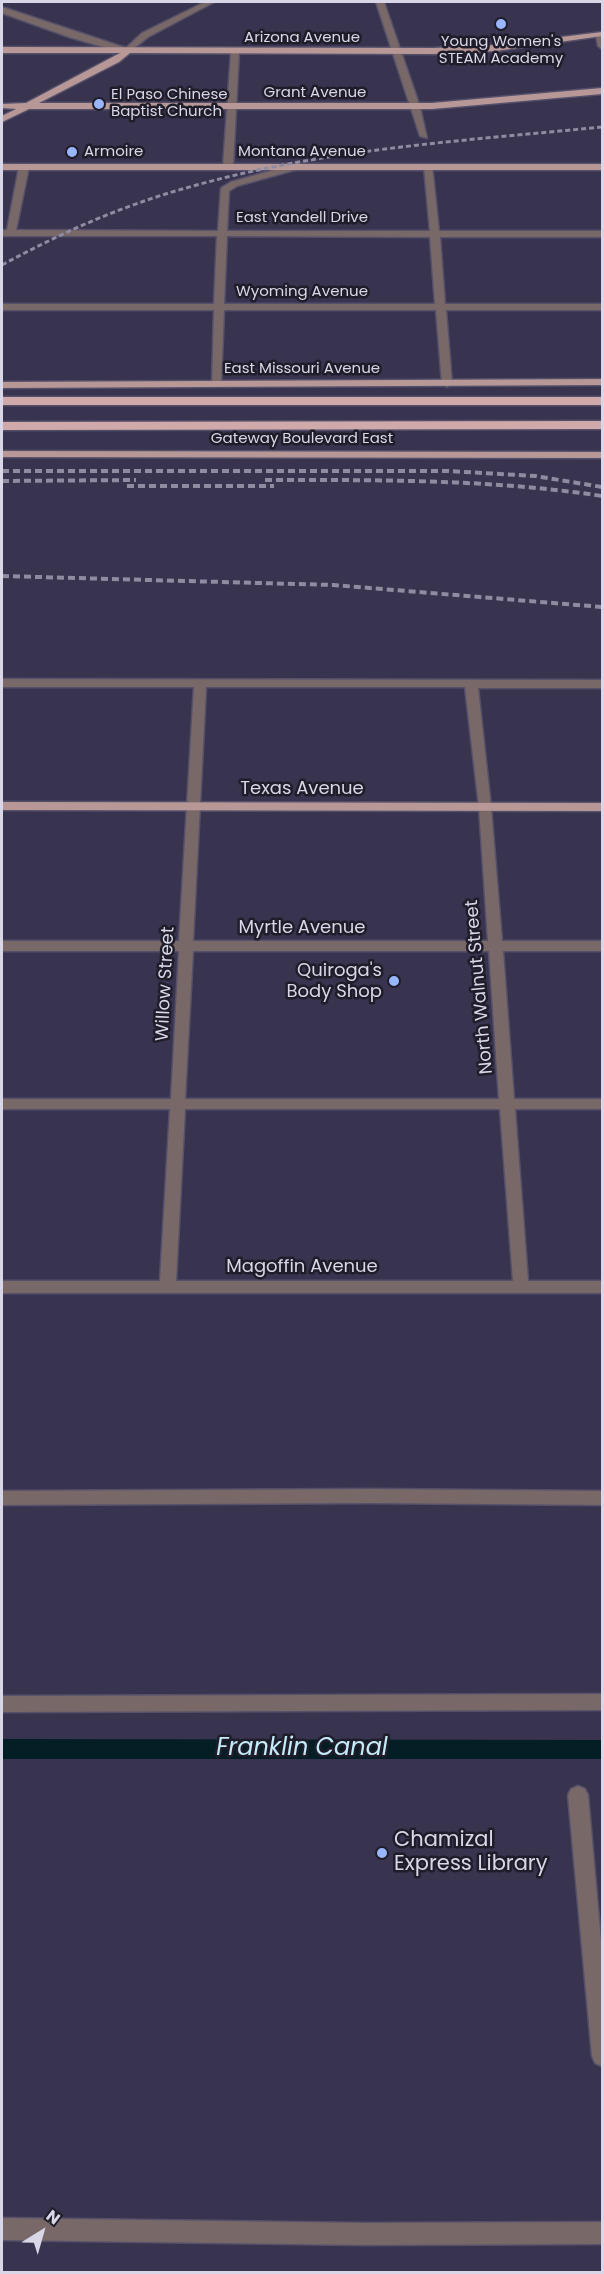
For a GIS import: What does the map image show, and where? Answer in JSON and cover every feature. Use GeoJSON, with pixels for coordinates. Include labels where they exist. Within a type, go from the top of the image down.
{"type":"FeatureCollection","features":[{"type":"Feature","properties":{"kind":"highway"},"geometry":{"type":"LineString","coordinates":[[354,400],[397,393],[603,389]]}},
{"type":"Feature","properties":{"kind":"highway"},"geometry":{"type":"LineString","coordinates":[[2,401],[603,401]]}},
{"type":"Feature","properties":{"kind":"highway"},"geometry":{"type":"LineString","coordinates":[[426,425],[603,438]]}},
{"type":"Feature","properties":{"kind":"highway"},"geometry":{"type":"LineString","coordinates":[[2,428],[603,425]]}},
{"type":"Feature","properties":{"kind":"main road","name":"Arizona Avenue"},"geometry":{"type":"LineString","coordinates":[[2,50],[397,52],[496,48],[601,34]]}},
{"type":"Feature","properties":{"kind":"main road"},"geometry":{"type":"LineString","coordinates":[[2,119],[116,60],[127,51]]}},
{"type":"Feature","properties":{"kind":"main road","name":"Grant Avenue"},"geometry":{"type":"LineString","coordinates":[[2,106],[416,107],[459,105],[603,90]]}},
{"type":"Feature","properties":{"kind":"main road","name":"Montana Avenue"},"geometry":{"type":"LineString","coordinates":[[2,167],[603,167]]}},
{"type":"Feature","properties":{"kind":"main road","name":"East Missouri Avenue"},"geometry":{"type":"LineString","coordinates":[[2,385],[603,382]]}},
{"type":"Feature","properties":{"kind":"main road","name":"Gateway Boulevard East"},"geometry":{"type":"LineString","coordinates":[[2,454],[603,455]]}},
{"type":"Feature","properties":{"kind":"main road","name":"Texas Avenue"},"geometry":{"type":"LineString","coordinates":[[2,806],[603,807]]}},
{"type":"Feature","properties":{"kind":"street"},"geometry":{"type":"LineString","coordinates":[[184,2],[200,6]]}},
{"type":"Feature","properties":{"kind":"street"},"geometry":{"type":"LineString","coordinates":[[105,50],[145,35],[210,2]]}},
{"type":"Feature","properties":{"kind":"street"},"geometry":{"type":"LineString","coordinates":[[380,2],[424,136]]}},
{"type":"Feature","properties":{"kind":"street"},"geometry":{"type":"LineString","coordinates":[[2,10],[127,51],[145,35]]}},
{"type":"Feature","properties":{"kind":"street"},"geometry":{"type":"LineString","coordinates":[[64,31],[88,43],[87,50]]}},
{"type":"Feature","properties":{"kind":"street"},"geometry":{"type":"LineString","coordinates":[[601,34],[603,46]]}},
{"type":"Feature","properties":{"kind":"street"},"geometry":{"type":"LineString","coordinates":[[228,167],[235,52]]}},
{"type":"Feature","properties":{"kind":"street"},"geometry":{"type":"LineString","coordinates":[[6,233],[24,167]]}},
{"type":"Feature","properties":{"kind":"street"},"geometry":{"type":"LineString","coordinates":[[216,384],[224,190],[227,187],[295,167]]}},
{"type":"Feature","properties":{"kind":"street"},"geometry":{"type":"LineString","coordinates":[[429,167],[447,384]]}},
{"type":"Feature","properties":{"kind":"street","name":"East Yandell Drive"},"geometry":{"type":"LineString","coordinates":[[6,233],[603,234]]}},
{"type":"Feature","properties":{"kind":"street","name":"Wyoming Avenue"},"geometry":{"type":"LineString","coordinates":[[2,307],[603,307]]}},
{"type":"Feature","properties":{"kind":"street"},"geometry":{"type":"LineString","coordinates":[[2,683],[603,684]]}},
{"type":"Feature","properties":{"kind":"street","name":"Willow Street"},"geometry":{"type":"LineString","coordinates":[[168,1287],[200,683]]}},
{"type":"Feature","properties":{"kind":"street","name":"North Walnut Street"},"geometry":{"type":"LineString","coordinates":[[471,683],[485,807],[521,1287]]}},
{"type":"Feature","properties":{"kind":"street","name":"Myrtle Avenue"},"geometry":{"type":"LineString","coordinates":[[2,946],[603,946]]}},
{"type":"Feature","properties":{"kind":"street"},"geometry":{"type":"LineString","coordinates":[[2,1104],[603,1104]]}},
{"type":"Feature","properties":{"kind":"street","name":"Magoffin Avenue"},"geometry":{"type":"LineString","coordinates":[[2,1287],[603,1287]]}},
{"type":"Feature","properties":{"kind":"street"},"geometry":{"type":"LineString","coordinates":[[2,1498],[468,1496],[603,1498]]}},
{"type":"Feature","properties":{"kind":"street"},"geometry":{"type":"LineString","coordinates":[[2,1704],[603,1702]]}},
{"type":"Feature","properties":{"kind":"street"},"geometry":{"type":"LineString","coordinates":[[578,1795],[603,2056]]}},
{"type":"Feature","properties":{"kind":"street"},"geometry":{"type":"LineString","coordinates":[[2,2229],[365,2234],[603,2233]]}},
{"type":"Feature","properties":{"kind":"waterway","name":"Franklin Canal"},"geometry":{"type":"LineString","coordinates":[[2,1749],[602,1750]]}},
{"type":"Feature","properties":{"kind":"railway"},"geometry":{"type":"LineString","coordinates":[[2,265],[69,231],[115,212],[162,195],[237,175],[288,164],[392,148],[602,127]]}},
{"type":"Feature","properties":{"kind":"railway"},"geometry":{"type":"LineString","coordinates":[[2,471],[447,471],[535,476],[602,487]]}},
{"type":"Feature","properties":{"kind":"railway"},"geometry":{"type":"LineString","coordinates":[[2,481],[136,480]]}},
{"type":"Feature","properties":{"kind":"railway"},"geometry":{"type":"LineString","coordinates":[[265,480],[476,483],[602,496]]}},
{"type":"Feature","properties":{"kind":"railway"},"geometry":{"type":"LineString","coordinates":[[127,486],[274,486]]}},
{"type":"Feature","properties":{"kind":"railway"},"geometry":{"type":"LineString","coordinates":[[2,576],[333,585],[602,607]]}},
{"type":"Feature","properties":{"kind":"place","name":"Young Women's STEAM Academy"},"geometry":{"type":"Point","coordinates":[501,24]}},
{"type":"Feature","properties":{"kind":"place","name":"El Paso Chinese Baptist Church"},"geometry":{"type":"Point","coordinates":[99,104]}},
{"type":"Feature","properties":{"kind":"place","name":"Armoire"},"geometry":{"type":"Point","coordinates":[72,152]}},
{"type":"Feature","properties":{"kind":"place","name":"Quiroga's Body Shop"},"geometry":{"type":"Point","coordinates":[394,981]}},
{"type":"Feature","properties":{"kind":"place","name":"Chamizal Express Library"},"geometry":{"type":"Point","coordinates":[382,1853]}}]}
